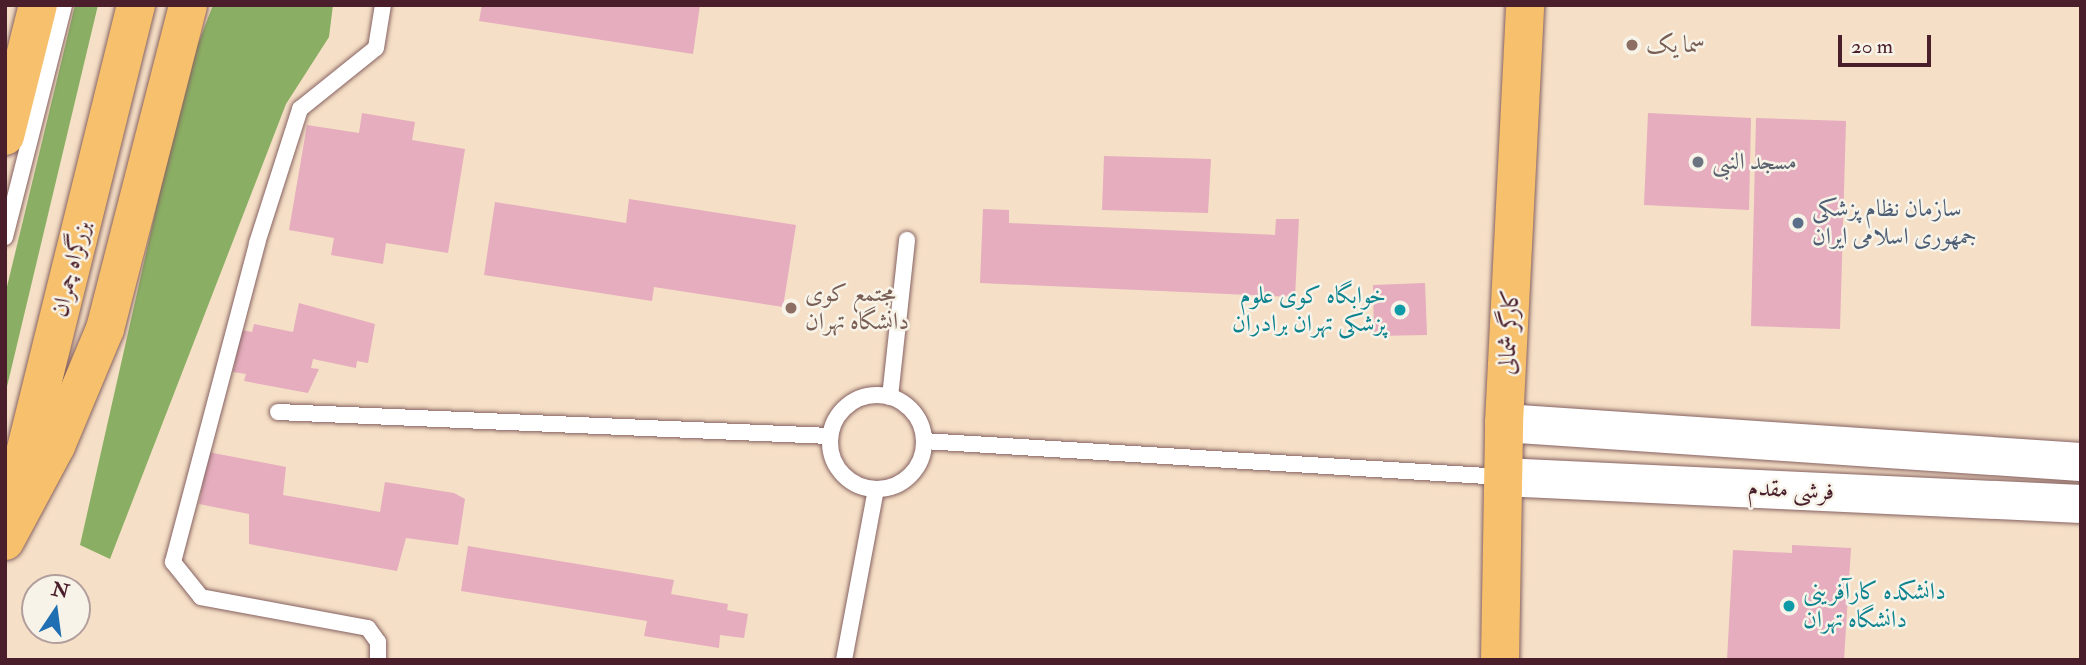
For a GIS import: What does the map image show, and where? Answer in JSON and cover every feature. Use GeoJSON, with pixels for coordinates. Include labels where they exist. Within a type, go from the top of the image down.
{"type":"FeatureCollection","features":[{"type":"Feature","properties":{"kind":"main road"},"geometry":{"type":"LineString","coordinates":[[5,136],[38,5]]}},
{"type":"Feature","properties":{"kind":"main road","name":"بزرگراه چمران"},"geometry":{"type":"LineString","coordinates":[[5,533],[136,5]]}},
{"type":"Feature","properties":{"kind":"main road"},"geometry":{"type":"LineString","coordinates":[[5,541],[56,446],[105,329],[188,5]]}},
{"type":"Feature","properties":{"kind":"main road","name":"کارگر شمالی"},"geometry":{"type":"LineString","coordinates":[[1500,660],[1504,423],[1525,5]]}},
{"type":"Feature","properties":{"kind":"street","name":"فرشی مقدم"},"geometry":{"type":"LineString","coordinates":[[1504,423],[2081,462]]}},
{"type":"Feature","properties":{"kind":"street","name":"فرشی مقدم"},"geometry":{"type":"LineString","coordinates":[[1502,477],[2081,504]]}},
{"type":"Feature","properties":{"kind":"lane"},"geometry":{"type":"LineString","coordinates":[[5,237],[64,5]]}},
{"type":"Feature","properties":{"kind":"lane"},"geometry":{"type":"LineString","coordinates":[[378,660],[378,642],[368,628],[201,597],[173,562],[257,243],[300,109],[376,48],[383,5]]}},
{"type":"Feature","properties":{"kind":"lane"},"geometry":{"type":"LineString","coordinates":[[890,397],[907,240]]}},
{"type":"Feature","properties":{"kind":"lane"},"geometry":{"type":"LineString","coordinates":[[831,436],[852,403],[890,397],[915,413],[924,441],[916,470],[876,489]]}},
{"type":"Feature","properties":{"kind":"lane"},"geometry":{"type":"LineString","coordinates":[[278,412],[831,436]]}},
{"type":"Feature","properties":{"kind":"lane"},"geometry":{"type":"LineString","coordinates":[[831,436],[843,473],[876,489]]}},
{"type":"Feature","properties":{"kind":"lane"},"geometry":{"type":"LineString","coordinates":[[924,441],[1502,477]]}},
{"type":"Feature","properties":{"kind":"lane"},"geometry":{"type":"LineString","coordinates":[[844,660],[876,489]]}},
{"type":"Feature","properties":{"kind":"green space"},"geometry":{"type":"Polygon","coordinates":[[[75,5],[98,5],[5,395],[5,295],[75,5]]]}},
{"type":"Feature","properties":{"kind":"green space"},"geometry":{"type":"Polygon","coordinates":[[[213,5],[333,5],[329,37],[286,104],[110,559],[80,545],[187,72],[213,5]]]}},
{"type":"Feature","properties":{"kind":"building"},"geometry":{"type":"Polygon","coordinates":[[[482,5],[700,5],[693,54],[479,21],[482,5]]]}},
{"type":"Feature","properties":{"kind":"building"},"geometry":{"type":"Polygon","coordinates":[[[362,113],[415,122],[412,140],[465,149],[448,253],[386,243],[383,264],[331,255],[334,238],[289,230],[307,125],[359,133],[362,113]]]}},
{"type":"Feature","properties":{"kind":"building","name":"مسجد النبی"},"geometry":{"type":"Polygon","coordinates":[[[1648,113],[1751,118],[1749,210],[1644,205],[1648,113]]]}},
{"type":"Feature","properties":{"kind":"building","name":"سازمان نظام پزشکی جمهوری اسلامی ایران"},"geometry":{"type":"Polygon","coordinates":[[[1756,118],[1846,121],[1840,329],[1751,326],[1756,118]]]}},
{"type":"Feature","properties":{"kind":"building"},"geometry":{"type":"Polygon","coordinates":[[[1104,156],[1211,159],[1208,213],[1102,210],[1104,156]]]}},
{"type":"Feature","properties":{"kind":"building"},"geometry":{"type":"Polygon","coordinates":[[[629,199],[796,225],[783,307],[654,287],[652,301],[484,275],[495,202],[626,223],[629,199]]]}},
{"type":"Feature","properties":{"kind":"building"},"geometry":{"type":"Polygon","coordinates":[[[983,209],[1009,210],[1009,223],[1275,235],[1276,219],[1299,219],[1295,297],[980,283],[983,209]]]}},
{"type":"Feature","properties":{"kind":"building","name":"خوابگاه کوی علوم پزشکی تهران برادران"},"geometry":{"type":"Polygon","coordinates":[[[1425,283],[1427,335],[1374,336],[1373,285],[1425,283]]]}},
{"type":"Feature","properties":{"kind":"building"},"geometry":{"type":"Polygon","coordinates":[[[299,303],[375,324],[368,363],[357,361],[356,368],[313,359],[311,368],[319,369],[308,393],[244,381],[246,374],[233,372],[241,330],[252,332],[254,324],[293,332],[299,303]]]}},
{"type":"Feature","properties":{"kind":"building"},"geometry":{"type":"Polygon","coordinates":[[[208,452],[286,467],[283,495],[380,512],[385,482],[454,493],[465,499],[458,545],[406,538],[397,571],[249,544],[249,514],[199,504],[208,452]]]}},
{"type":"Feature","properties":{"kind":"building","name":"دانشکده کارآفرینی دانشگاه تهران"},"geometry":{"type":"Polygon","coordinates":[[[1792,545],[1851,548],[1844,660],[1727,660],[1733,550],[1792,553],[1792,545]]]}},
{"type":"Feature","properties":{"kind":"building"},"geometry":{"type":"Polygon","coordinates":[[[468,546],[674,580],[671,594],[728,604],[727,610],[748,614],[744,638],[720,635],[719,648],[644,636],[647,621],[461,591],[468,546]]]}},
{"type":"Feature","properties":{"kind":"place","name":"سما یک"},"geometry":{"type":"Point","coordinates":[1632,45]}},
{"type":"Feature","properties":{"kind":"place","name":"مسجد النبی"},"geometry":{"type":"Point","coordinates":[1698,162]}},
{"type":"Feature","properties":{"kind":"place","name":"سازمان نظام پزشکی جمهوری اسلامی ایران"},"geometry":{"type":"Point","coordinates":[1798,223]}},
{"type":"Feature","properties":{"kind":"place","name":"مجتمع کوی دانشگاه تهران"},"geometry":{"type":"Point","coordinates":[791,308]}},
{"type":"Feature","properties":{"kind":"place","name":"خوابگاه کوی علوم پزشکی تهران برادران"},"geometry":{"type":"Point","coordinates":[1400,310]}},
{"type":"Feature","properties":{"kind":"place","name":"دانشکده کارآفرینی دانشگاه تهران"},"geometry":{"type":"Point","coordinates":[1789,606]}}]}
